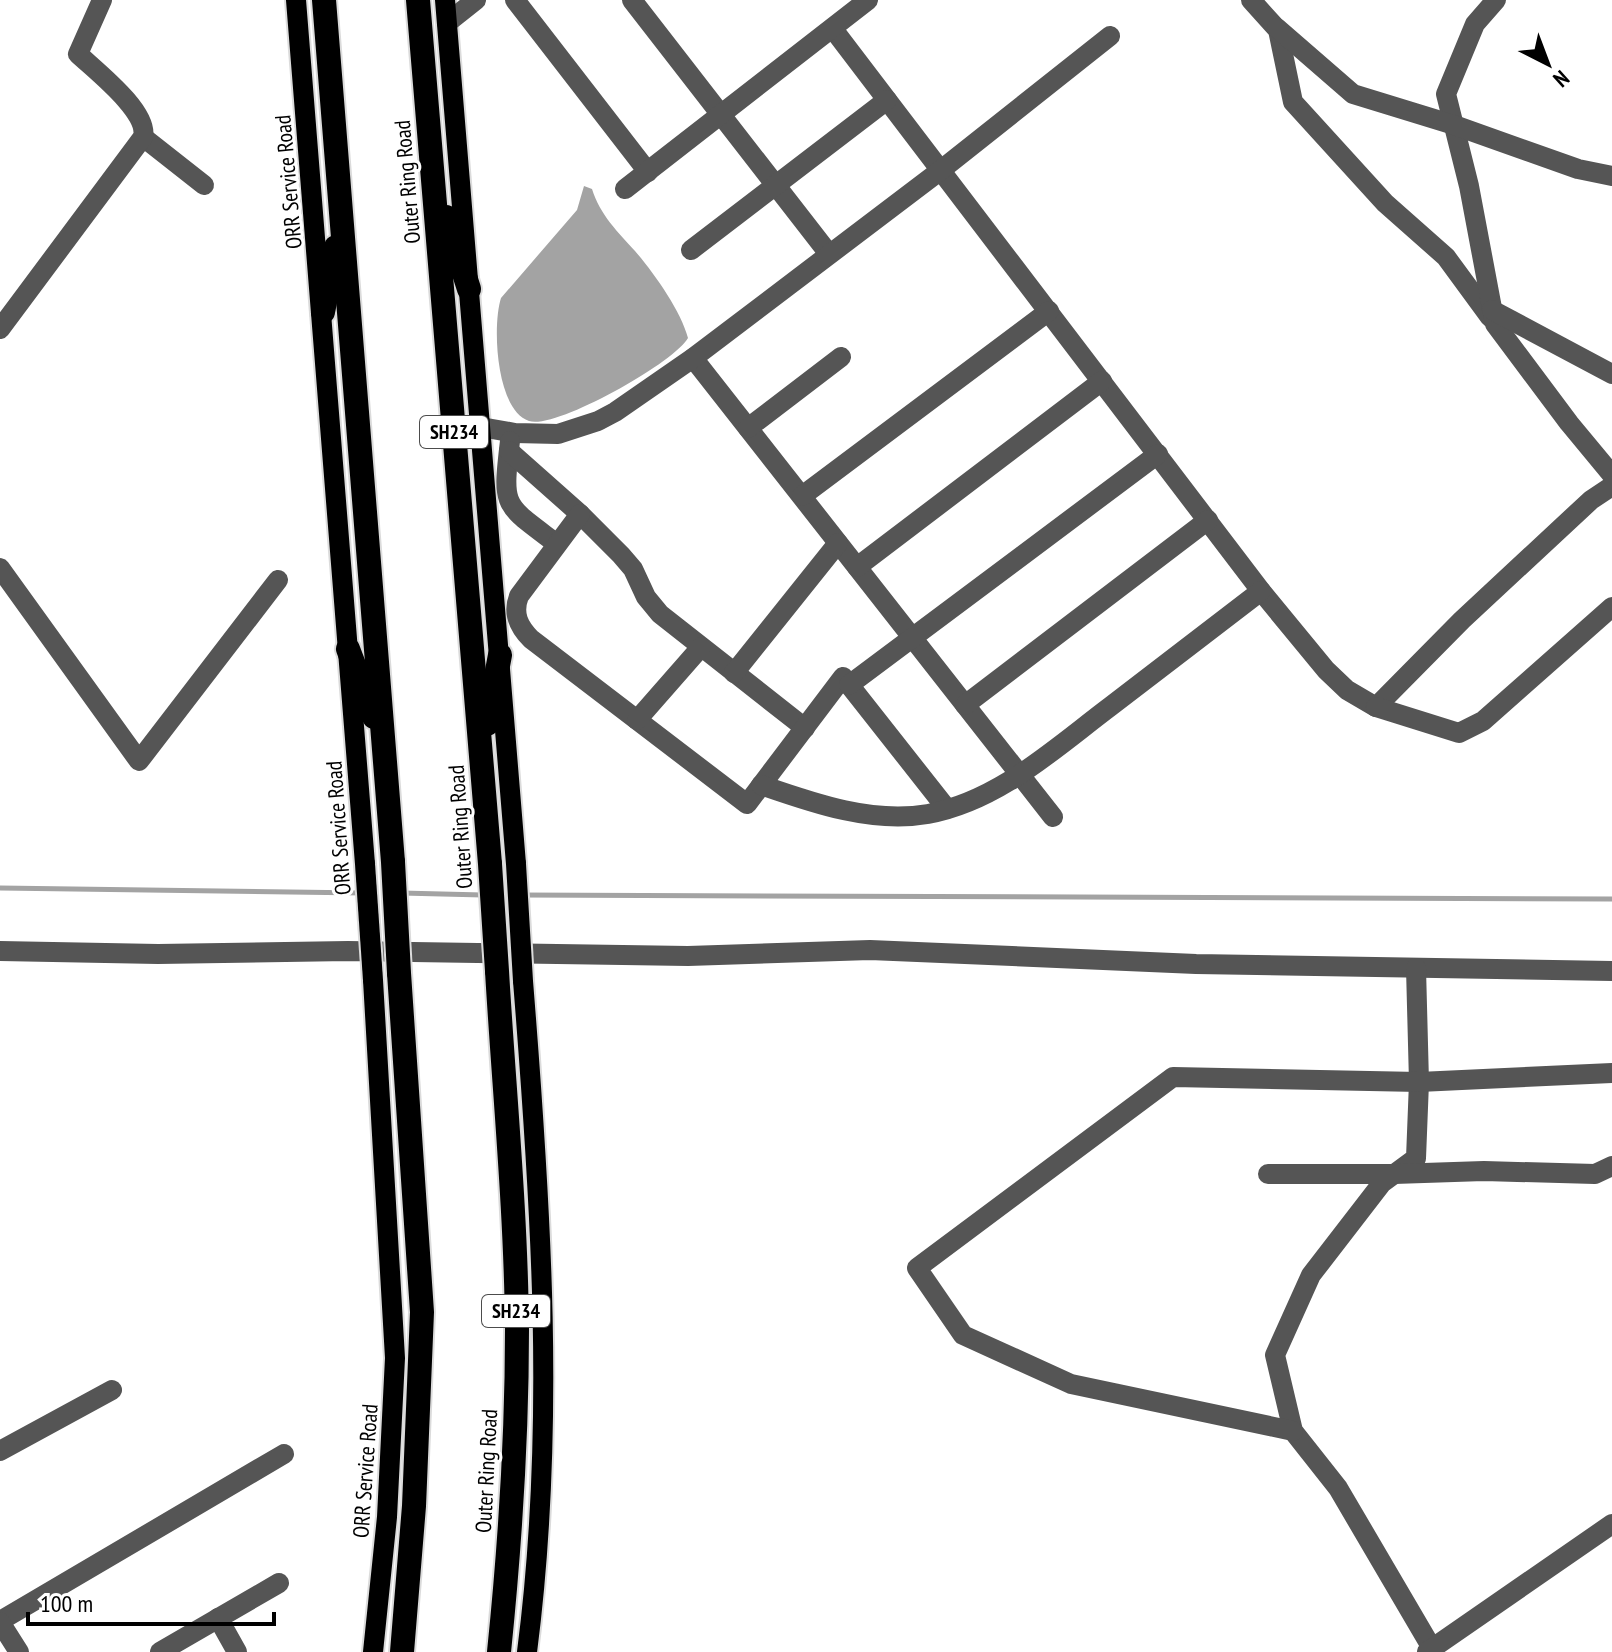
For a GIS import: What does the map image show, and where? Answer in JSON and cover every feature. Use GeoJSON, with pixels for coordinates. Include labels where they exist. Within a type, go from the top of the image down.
{"type":"FeatureCollection","features":[{"type":"Feature","properties":{"kind":"highway"},"geometry":{"type":"LineString","coordinates":[[324,0],[384,741],[422,1312],[414,1506],[402,1652]]}},
{"type":"Feature","properties":{"kind":"highway","name":"Outer Ring Road"},"geometry":{"type":"LineString","coordinates":[[418,0],[490,864],[517,1330],[512,1478],[499,1652]]}},
{"type":"Feature","properties":{"kind":"highway"},"geometry":{"type":"LineString","coordinates":[[433,181],[469,289]]}},
{"type":"Feature","properties":{"kind":"highway"},"geometry":{"type":"LineString","coordinates":[[323,312],[342,216]]}},
{"type":"Feature","properties":{"kind":"highway"},"geometry":{"type":"LineString","coordinates":[[348,649],[384,741]]}},
{"type":"Feature","properties":{"kind":"highway"},"geometry":{"type":"LineString","coordinates":[[481,756],[500,655]]}},
{"type":"Feature","properties":{"kind":"main road","name":"ORR Service Road"},"geometry":{"type":"LineString","coordinates":[[296,0],[365,864],[395,1358],[387,1517],[373,1652]]}},
{"type":"Feature","properties":{"kind":"main road"},"geometry":{"type":"LineString","coordinates":[[445,0],[500,655],[538,1194],[545,1347],[541,1504],[527,1652]]}},
{"type":"Feature","properties":{"kind":"street"},"geometry":{"type":"LineString","coordinates":[[0,329],[143,137],[145,129],[139,115],[78,54],[102,0]]}},
{"type":"Feature","properties":{"kind":"street"},"geometry":{"type":"LineString","coordinates":[[447,23],[476,0]]}},
{"type":"Feature","properties":{"kind":"street"},"geometry":{"type":"LineString","coordinates":[[515,0],[648,172]]}},
{"type":"Feature","properties":{"kind":"street"},"geometry":{"type":"LineString","coordinates":[[632,0],[829,254]]}},
{"type":"Feature","properties":{"kind":"street"},"geometry":{"type":"LineString","coordinates":[[625,189],[868,0]]}},
{"type":"Feature","properties":{"kind":"street"},"geometry":{"type":"LineString","coordinates":[[1251,0],[1278,30],[1353,94],[1454,125],[1578,169],[1612,176]]}},
{"type":"Feature","properties":{"kind":"street"},"geometry":{"type":"LineString","coordinates":[[1260,0],[1278,30],[1293,102],[1385,203],[1446,257],[1494,317],[1569,423],[1612,475]]}},
{"type":"Feature","properties":{"kind":"street"},"geometry":{"type":"LineString","coordinates":[[1494,317],[1469,186],[1446,94],[1475,24],[1496,0]]}},
{"type":"Feature","properties":{"kind":"street"},"geometry":{"type":"LineString","coordinates":[[833,29],[1261,591],[1326,670],[1347,690],[1376,707],[1459,733],[1483,721],[1612,607]]}},
{"type":"Feature","properties":{"kind":"street"},"geometry":{"type":"LineString","coordinates":[[510,442],[558,434],[598,421],[639,397],[941,170],[1110,36]]}},
{"type":"Feature","properties":{"kind":"street"},"geometry":{"type":"LineString","coordinates":[[691,250],[887,100]]}},
{"type":"Feature","properties":{"kind":"street"},"geometry":{"type":"LineString","coordinates":[[143,137],[204,185]]}},
{"type":"Feature","properties":{"kind":"street"},"geometry":{"type":"LineString","coordinates":[[802,496],[1049,311]]}},
{"type":"Feature","properties":{"kind":"street"},"geometry":{"type":"LineString","coordinates":[[1494,317],[1612,374]]}},
{"type":"Feature","properties":{"kind":"street"},"geometry":{"type":"LineString","coordinates":[[748,428],[841,357]]}},
{"type":"Feature","properties":{"kind":"street"},"geometry":{"type":"LineString","coordinates":[[693,358],[1053,817]]}},
{"type":"Feature","properties":{"kind":"street"},"geometry":{"type":"LineString","coordinates":[[857,567],[1102,381]]}},
{"type":"Feature","properties":{"kind":"street"},"geometry":{"type":"LineString","coordinates":[[481,427],[510,442],[633,569],[646,597],[660,614],[805,728]]}},
{"type":"Feature","properties":{"kind":"street"},"geometry":{"type":"LineString","coordinates":[[510,442],[505,486],[510,505],[557,544]]}},
{"type":"Feature","properties":{"kind":"street"},"geometry":{"type":"LineString","coordinates":[[849,685],[1158,454]]}},
{"type":"Feature","properties":{"kind":"street"},"geometry":{"type":"LineString","coordinates":[[1376,707],[1497,588],[1591,500],[1612,486]]}},
{"type":"Feature","properties":{"kind":"street"},"geometry":{"type":"LineString","coordinates":[[580,514],[519,596],[516,613],[519,624],[531,639],[747,804],[843,677],[947,809]]}},
{"type":"Feature","properties":{"kind":"street"},"geometry":{"type":"LineString","coordinates":[[965,705],[1208,520]]}},
{"type":"Feature","properties":{"kind":"street"},"geometry":{"type":"LineString","coordinates":[[734,673],[838,543]]}},
{"type":"Feature","properties":{"kind":"street"},"geometry":{"type":"LineString","coordinates":[[0,568],[139,761],[278,580]]}},
{"type":"Feature","properties":{"kind":"street"},"geometry":{"type":"LineString","coordinates":[[761,785],[825,807],[873,814],[917,815],[947,809],[1020,775],[1261,591]]}},
{"type":"Feature","properties":{"kind":"street"},"geometry":{"type":"LineString","coordinates":[[637,720],[701,647]]}},
{"type":"Feature","properties":{"kind":"street"},"geometry":{"type":"LineString","coordinates":[[0,951],[158,954],[348,951],[688,956],[870,950],[1196,964],[1612,971]]}},
{"type":"Feature","properties":{"kind":"street"},"geometry":{"type":"LineString","coordinates":[[1416,968],[1419,1082],[1416,1158],[1382,1183],[1311,1275],[1275,1355],[1293,1431],[1338,1488],[1430,1651],[1612,1524]]}},
{"type":"Feature","properties":{"kind":"street"},"geometry":{"type":"LineString","coordinates":[[1293,1431],[1071,1384],[963,1335],[917,1268],[1173,1077],[1419,1082],[1612,1073]]}},
{"type":"Feature","properties":{"kind":"street"},"geometry":{"type":"LineString","coordinates":[[1268,1174],[1484,1171],[1595,1174],[1612,1166]]}},
{"type":"Feature","properties":{"kind":"street"},"geometry":{"type":"LineString","coordinates":[[0,1451],[112,1390]]}},
{"type":"Feature","properties":{"kind":"street"},"geometry":{"type":"LineString","coordinates":[[19,1652],[0,1621],[284,1454]]}},
{"type":"Feature","properties":{"kind":"street"},"geometry":{"type":"LineString","coordinates":[[160,1652],[279,1583]]}},
{"type":"Feature","properties":{"kind":"street"},"geometry":{"type":"LineString","coordinates":[[218,1618],[237,1652]]}},
{"type":"Feature","properties":{"kind":"shaded area"},"geometry":{"type":"Polygon","coordinates":[[[584,186],[592,189],[605,215],[658,281],[673,304],[688,338],[661,363],[613,392],[563,415],[543,421],[529,421],[518,414],[503,385],[497,346],[501,298],[577,210],[584,186]]]}},
{"type":"Feature","properties":{"kind":"waterway"},"geometry":{"type":"LineString","coordinates":[[0,888],[363,893]]}},
{"type":"Feature","properties":{"kind":"waterway"},"geometry":{"type":"LineString","coordinates":[[401,893],[483,895]]}},
{"type":"Feature","properties":{"kind":"waterway"},"geometry":{"type":"LineString","coordinates":[[521,895],[1612,899]]}}]}
